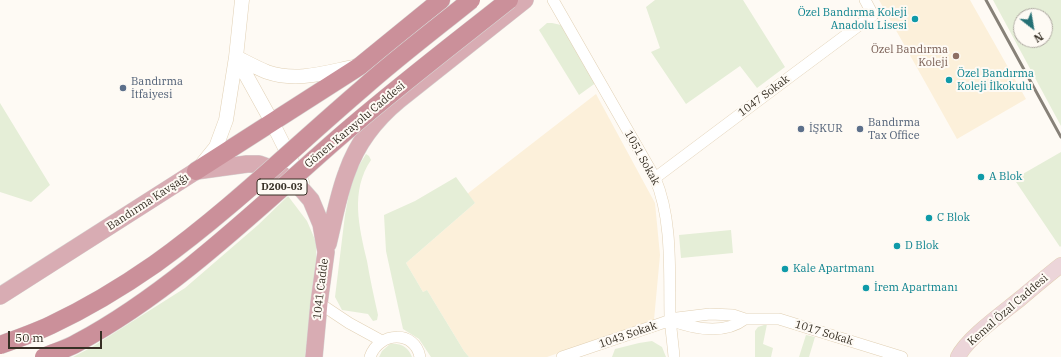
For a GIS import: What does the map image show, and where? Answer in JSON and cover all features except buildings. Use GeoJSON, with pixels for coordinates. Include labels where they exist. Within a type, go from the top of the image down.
{"type":"FeatureCollection","features":[{"type":"Feature","properties":{"kind":"highway"},"geometry":{"type":"LineString","coordinates":[[196,172],[360,66],[441,0]]}},
{"type":"Feature","properties":{"kind":"highway","name":"Gönen Karayolu Caddesi"},"geometry":{"type":"LineString","coordinates":[[0,345],[49,326],[84,308],[155,264],[267,173],[363,88],[471,0]]}},
{"type":"Feature","properties":{"kind":"highway","name":"Gönen Karayolu Caddesi"},"geometry":{"type":"LineString","coordinates":[[44,357],[76,344],[117,320],[155,294],[212,248],[381,100],[509,0]]}},
{"type":"Feature","properties":{"kind":"main road"},"geometry":{"type":"LineString","coordinates":[[326,252],[346,172],[358,149],[375,123],[399,100],[525,0]]}},
{"type":"Feature","properties":{"kind":"main road","name":"Bandırma Kavşağı"},"geometry":{"type":"LineString","coordinates":[[0,296],[196,172],[247,164],[259,164],[273,169],[297,184],[311,200]]}},
{"type":"Feature","properties":{"kind":"main road","name":"1041 Cadde"},"geometry":{"type":"LineString","coordinates":[[311,200],[321,224],[326,252],[314,357]]}},
{"type":"Feature","properties":{"kind":"main road","name":"Kemal Özal Caddesi"},"geometry":{"type":"LineString","coordinates":[[958,357],[972,340],[997,317],[1060,266]]}},
{"type":"Feature","properties":{"kind":"street"},"geometry":{"type":"LineString","coordinates":[[196,172],[216,147],[226,120],[236,57],[242,0]]}},
{"type":"Feature","properties":{"kind":"street","name":"1051 Sokak"},"geometry":{"type":"LineString","coordinates":[[553,0],[655,178],[661,193],[669,252],[670,320],[674,357]]}},
{"type":"Feature","properties":{"kind":"street","name":"1047 Sokak"},"geometry":{"type":"LineString","coordinates":[[655,178],[873,15],[865,0]]}},
{"type":"Feature","properties":{"kind":"street"},"geometry":{"type":"LineString","coordinates":[[236,57],[267,72],[292,77],[315,75],[360,66]]}},
{"type":"Feature","properties":{"kind":"street"},"geometry":{"type":"LineString","coordinates":[[236,57],[272,122],[311,200]]}},
{"type":"Feature","properties":{"kind":"street"},"geometry":{"type":"LineString","coordinates":[[319,303],[349,323],[382,341]]}},
{"type":"Feature","properties":{"kind":"street","name":"1017 Sokak"},"geometry":{"type":"LineString","coordinates":[[670,320],[684,316],[710,314],[733,315],[745,319],[779,319],[902,357]]}},
{"type":"Feature","properties":{"kind":"street","name":"1017 Sokak"},"geometry":{"type":"LineString","coordinates":[[670,320],[691,327],[710,329],[735,325],[745,319]]}},
{"type":"Feature","properties":{"kind":"street","name":"1043 Sokak"},"geometry":{"type":"LineString","coordinates":[[562,357],[670,320]]}},
{"type":"Feature","properties":{"kind":"street"},"geometry":{"type":"LineString","coordinates":[[370,357],[372,351],[382,341],[393,337],[402,338],[418,352]]}},
{"type":"Feature","properties":{"kind":"shaded area","name":"Özel Bandırma Koleji"},"geometry":{"type":"Polygon","coordinates":[[[879,0],[970,0],[1026,99],[957,139],[879,0]]]}},
{"type":"Feature","properties":{"kind":"shaded area"},"geometry":{"type":"Polygon","coordinates":[[[596,94],[655,203],[660,255],[654,320],[547,357],[469,357],[427,290],[423,292],[406,263],[475,203],[467,194],[596,94]]]}},
{"type":"Feature","properties":{"kind":"green space"},"geometry":{"type":"Polygon","coordinates":[[[655,0],[743,0],[785,67],[757,88],[740,66],[686,104],[651,52],[660,48],[646,7],[655,0]]]}},
{"type":"Feature","properties":{"kind":"green space"},"geometry":{"type":"Polygon","coordinates":[[[993,0],[1061,0],[1061,126],[1019,48],[1053,48],[1053,8],[1013,8],[1013,37],[993,0]]]}},
{"type":"Feature","properties":{"kind":"green space"},"geometry":{"type":"Polygon","coordinates":[[[547,23],[561,25],[597,82],[579,95],[539,30],[547,23]]]}},
{"type":"Feature","properties":{"kind":"green space"},"geometry":{"type":"Polygon","coordinates":[[[0,103],[50,185],[31,202],[0,192],[0,103]]]}},
{"type":"Feature","properties":{"kind":"green space"},"geometry":{"type":"Polygon","coordinates":[[[1061,152],[1061,246],[1060,247],[1014,179],[1061,152]]]}},
{"type":"Feature","properties":{"kind":"green space"},"geometry":{"type":"Polygon","coordinates":[[[366,154],[371,160],[364,172],[360,184],[358,209],[361,235],[378,315],[377,320],[373,321],[368,314],[342,310],[335,297],[345,215],[352,177],[366,154]]]}},
{"type":"Feature","properties":{"kind":"green space"},"geometry":{"type":"Polygon","coordinates":[[[456,177],[475,203],[406,263],[423,292],[427,290],[469,357],[431,357],[419,339],[403,329],[386,251],[384,215],[415,201],[456,177]]]}},
{"type":"Feature","properties":{"kind":"green space"},"geometry":{"type":"Polygon","coordinates":[[[288,196],[307,221],[316,242],[316,273],[305,357],[73,357],[92,347],[185,288],[258,225],[288,196]]]}},
{"type":"Feature","properties":{"kind":"green space"},"geometry":{"type":"Polygon","coordinates":[[[731,230],[733,253],[681,258],[679,235],[731,230]]]}},
{"type":"Feature","properties":{"kind":"green space"},"geometry":{"type":"Polygon","coordinates":[[[767,324],[763,344],[773,348],[771,357],[755,357],[755,331],[758,327],[767,324]]]}},
{"type":"Feature","properties":{"kind":"green space"},"geometry":{"type":"Polygon","coordinates":[[[806,335],[815,337],[809,357],[799,357],[806,335]]]}},
{"type":"Feature","properties":{"kind":"green space"},"geometry":{"type":"Polygon","coordinates":[[[652,341],[662,347],[666,357],[612,357],[615,349],[652,341]]]}},
{"type":"Feature","properties":{"kind":"green space"},"geometry":{"type":"Polygon","coordinates":[[[390,344],[404,346],[412,357],[379,357],[382,351],[390,344]]]}},
{"type":"Feature","properties":{"kind":"railway"},"geometry":{"type":"LineString","coordinates":[[986,0],[1061,137]]}},
{"type":"Feature","properties":{"kind":"place","name":"Özel Bandırma Koleji Anadolu Lisesi"},"geometry":{"type":"Point","coordinates":[915,19]}},
{"type":"Feature","properties":{"kind":"place","name":"Özel Bandırma Koleji"},"geometry":{"type":"Point","coordinates":[956,56]}},
{"type":"Feature","properties":{"kind":"place","name":"Özel Bandırma Koleji İlkokulu"},"geometry":{"type":"Point","coordinates":[949,80]}},
{"type":"Feature","properties":{"kind":"place","name":"Bandırma İtfaiyesi"},"geometry":{"type":"Point","coordinates":[123,88]}},
{"type":"Feature","properties":{"kind":"place","name":"İŞKUR"},"geometry":{"type":"Point","coordinates":[801,129]}},
{"type":"Feature","properties":{"kind":"place","name":"Bandırma Tax Office"},"geometry":{"type":"Point","coordinates":[860,129]}},
{"type":"Feature","properties":{"kind":"place","name":"A Blok"},"geometry":{"type":"Point","coordinates":[981,177]}},
{"type":"Feature","properties":{"kind":"place","name":"C Blok"},"geometry":{"type":"Point","coordinates":[929,218]}},
{"type":"Feature","properties":{"kind":"place","name":"D Blok"},"geometry":{"type":"Point","coordinates":[897,246]}},
{"type":"Feature","properties":{"kind":"place","name":"Kale Apartmanı"},"geometry":{"type":"Point","coordinates":[785,269]}},
{"type":"Feature","properties":{"kind":"place","name":"İrem Apartmanı"},"geometry":{"type":"Point","coordinates":[866,288]}}]}
